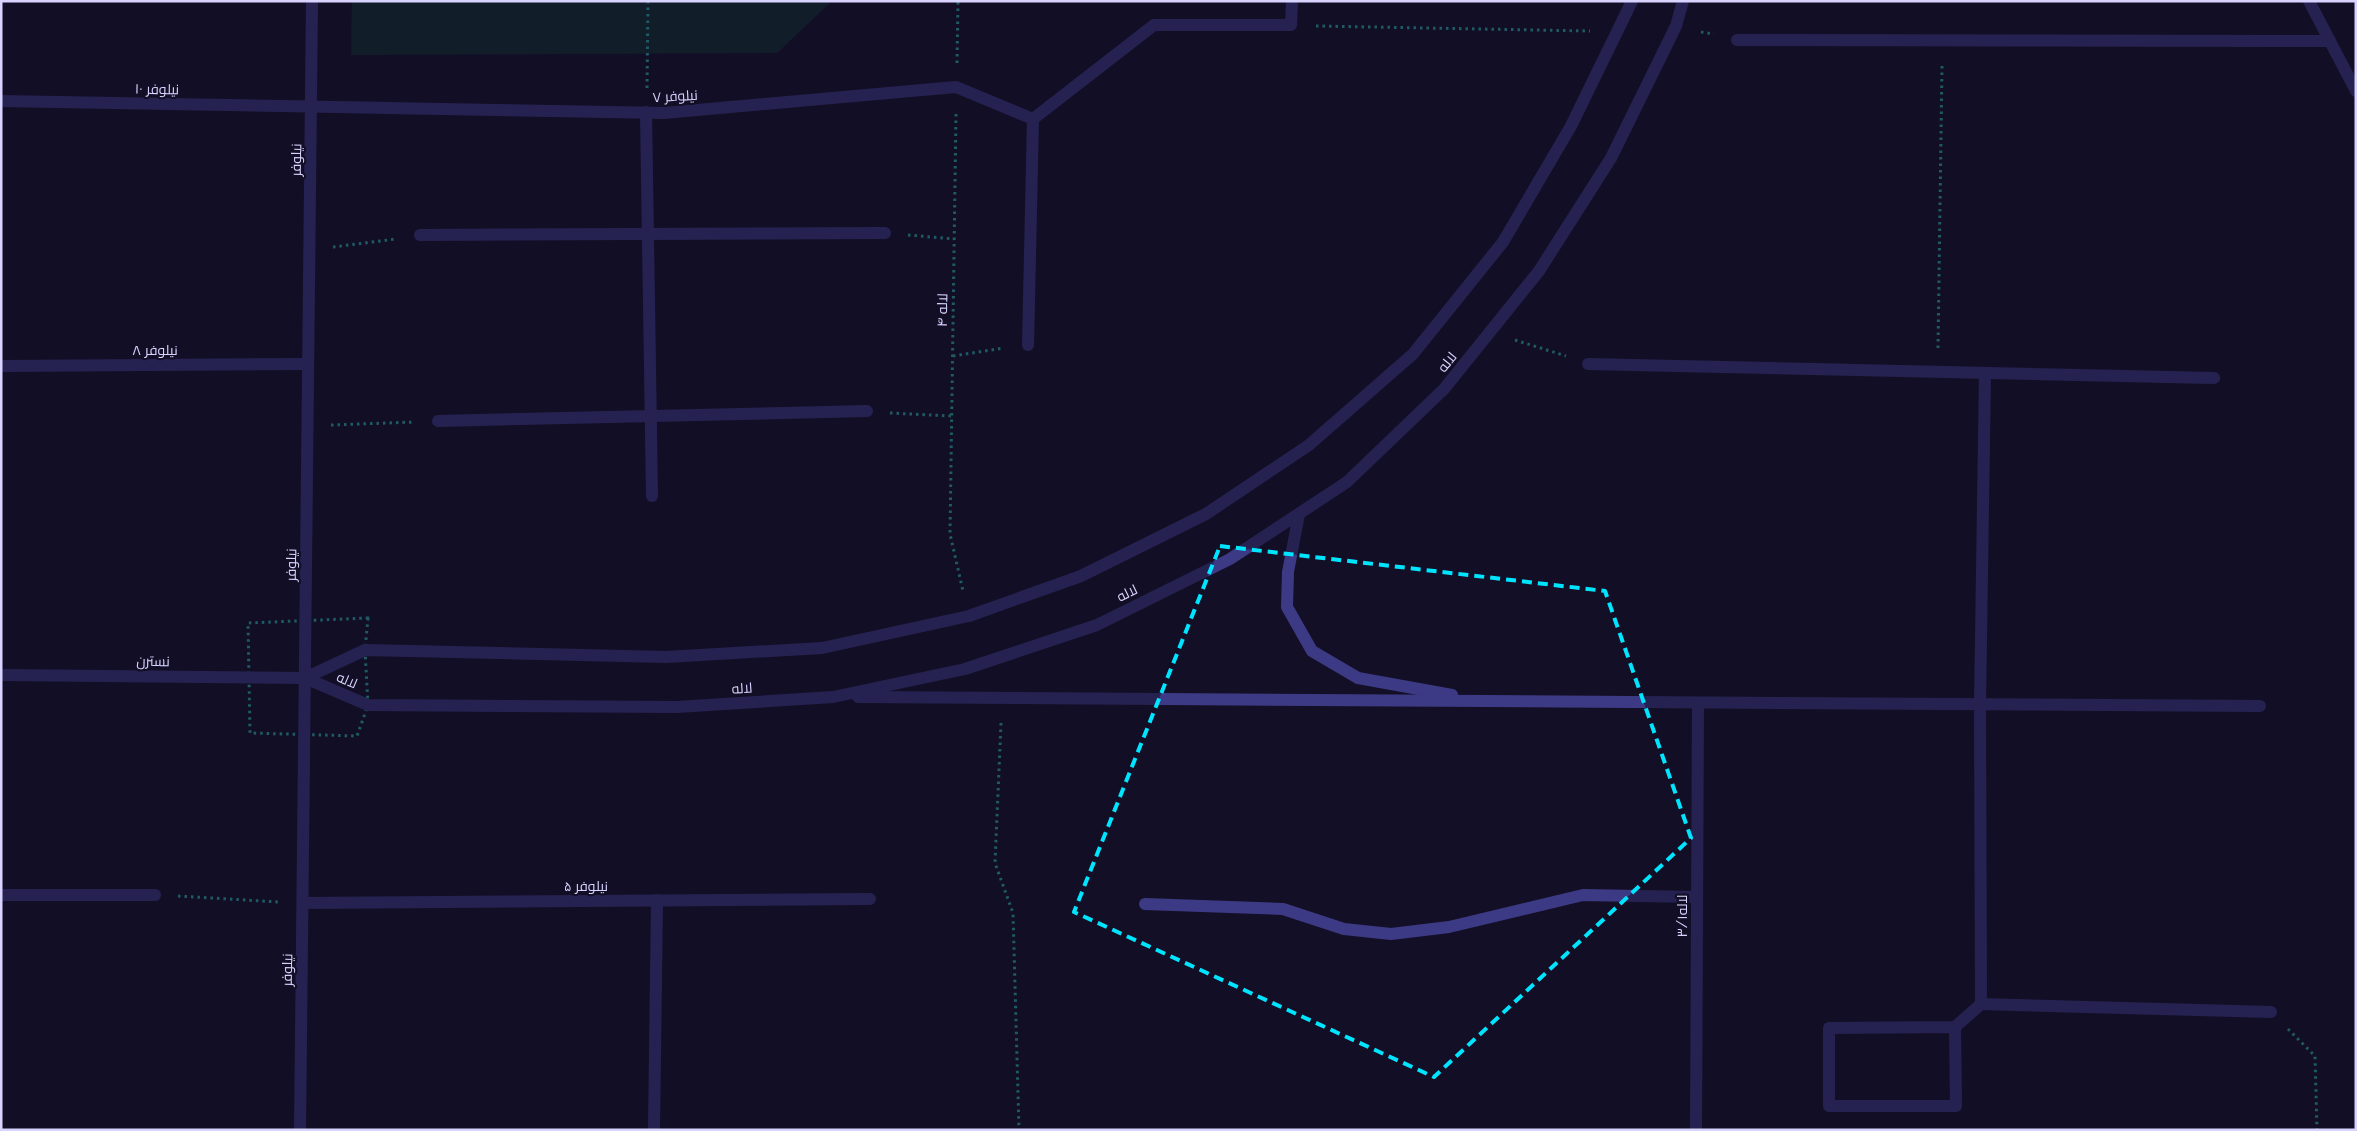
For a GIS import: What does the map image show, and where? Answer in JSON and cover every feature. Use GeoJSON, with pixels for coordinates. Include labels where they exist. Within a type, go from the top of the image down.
{"type":"FeatureCollection","features":[{"type":"Feature","properties":{"kind":"street","name":"نیلوفر"},"geometry":{"type":"LineString","coordinates":[[300,1130],[312,1]]}},
{"type":"Feature","properties":{"kind":"street"},"geometry":{"type":"LineString","coordinates":[[1028,345],[1033,119],[1154,25],[1292,25],[1292,1]]}},
{"type":"Feature","properties":{"kind":"street","name":"لاله"},"geometry":{"type":"LineString","coordinates":[[305,678],[365,650],[676,657],[822,648],[969,616],[1081,576],[1206,514],[1309,445],[1413,354],[1503,242],[1572,126],[1632,1]]}},
{"type":"Feature","properties":{"kind":"street","name":"لاله"},"geometry":{"type":"LineString","coordinates":[[305,678],[368,705],[677,707],[833,697],[965,669],[1097,625],[1230,559],[1299,514],[1354,476],[1444,389],[1539,271],[1611,158],[1676,26],[1683,1]]}},
{"type":"Feature","properties":{"kind":"street"},"geometry":{"type":"LineString","coordinates":[[2309,1],[2356,91]]}},
{"type":"Feature","properties":{"kind":"street"},"geometry":{"type":"LineString","coordinates":[[1737,40],[2330,41]]}},
{"type":"Feature","properties":{"kind":"street","name":"نیلوفر ۷"},"geometry":{"type":"LineString","coordinates":[[311,108],[664,112],[956,87],[1033,119]]}},
{"type":"Feature","properties":{"kind":"street","name":"نیلوفر ۱۰"},"geometry":{"type":"LineString","coordinates":[[1,101],[311,108]]}},
{"type":"Feature","properties":{"kind":"street"},"geometry":{"type":"LineString","coordinates":[[646,112],[652,496]]}},
{"type":"Feature","properties":{"kind":"street"},"geometry":{"type":"LineString","coordinates":[[420,235],[885,233]]}},
{"type":"Feature","properties":{"kind":"street","name":"نیلوفر ۸"},"geometry":{"type":"LineString","coordinates":[[1,366],[308,364]]}},
{"type":"Feature","properties":{"kind":"street"},"geometry":{"type":"LineString","coordinates":[[1588,364],[2214,378]]}},
{"type":"Feature","properties":{"kind":"street"},"geometry":{"type":"LineString","coordinates":[[1981,1004],[1980,705],[1985,373]]}},
{"type":"Feature","properties":{"kind":"street"},"geometry":{"type":"LineString","coordinates":[[438,421],[868,412]]}},
{"type":"Feature","properties":{"kind":"street"},"geometry":{"type":"LineString","coordinates":[[1299,514],[1288,572],[1287,606],[1312,651],[1358,678],[1489,701]]}},
{"type":"Feature","properties":{"kind":"street","name":"نسترن"},"geometry":{"type":"LineString","coordinates":[[1,675],[305,678]]}},
{"type":"Feature","properties":{"kind":"street"},"geometry":{"type":"LineString","coordinates":[[833,697],[2260,706]]}},
{"type":"Feature","properties":{"kind":"street","name":"لاله۳/۱"},"geometry":{"type":"LineString","coordinates":[[1696,1130],[1698,703]]}},
{"type":"Feature","properties":{"kind":"street"},"geometry":{"type":"LineString","coordinates":[[1,895],[155,895]]}},
{"type":"Feature","properties":{"kind":"street"},"geometry":{"type":"LineString","coordinates":[[1145,904],[1283,909],[1344,929],[1391,934],[1449,927],[1583,895],[1697,897]]}},
{"type":"Feature","properties":{"kind":"street","name":"نیلوفر ۵"},"geometry":{"type":"LineString","coordinates":[[303,903],[870,899]]}},
{"type":"Feature","properties":{"kind":"street"},"geometry":{"type":"LineString","coordinates":[[654,1130],[658,900]]}},
{"type":"Feature","properties":{"kind":"street"},"geometry":{"type":"LineString","coordinates":[[1955,1027],[1956,1106],[1829,1106],[1829,1028],[1955,1027],[1981,1004],[2271,1012]]}},
{"type":"Feature","properties":{"kind":"path"},"geometry":{"type":"LineString","coordinates":[[646,112],[648,1]]}},
{"type":"Feature","properties":{"kind":"path","name":"لاله ۴"},"geometry":{"type":"LineString","coordinates":[[958,1],[950,534],[969,616]]}},
{"type":"Feature","properties":{"kind":"path"},"geometry":{"type":"LineString","coordinates":[[1292,25],[1618,31]]}},
{"type":"Feature","properties":{"kind":"path"},"geometry":{"type":"LineString","coordinates":[[1676,26],[1737,40]]}},
{"type":"Feature","properties":{"kind":"path"},"geometry":{"type":"LineString","coordinates":[[1938,372],[1943,40]]}},
{"type":"Feature","properties":{"kind":"path"},"geometry":{"type":"LineString","coordinates":[[885,233],[954,238]]}},
{"type":"Feature","properties":{"kind":"path"},"geometry":{"type":"LineString","coordinates":[[310,250],[420,235]]}},
{"type":"Feature","properties":{"kind":"path"},"geometry":{"type":"LineString","coordinates":[[1490,332],[1588,364]]}},
{"type":"Feature","properties":{"kind":"path"},"geometry":{"type":"LineString","coordinates":[[952,356],[1028,345]]}},
{"type":"Feature","properties":{"kind":"path"},"geometry":{"type":"LineString","coordinates":[[868,412],[952,416]]}},
{"type":"Feature","properties":{"kind":"path"},"geometry":{"type":"LineString","coordinates":[[308,426],[438,421]]}},
{"type":"Feature","properties":{"kind":"path"},"geometry":{"type":"LineString","coordinates":[[1002,698],[995,862],[1013,913],[1019,1130]]}},
{"type":"Feature","properties":{"kind":"path"},"geometry":{"type":"LineString","coordinates":[[155,895],[303,903]]}},
{"type":"Feature","properties":{"kind":"path"},"geometry":{"type":"LineString","coordinates":[[2271,1012],[2315,1056],[2317,1130]]}},
{"type":"Feature","properties":{"kind":"highlighted area"},"geometry":{"type":"Polygon","coordinates":[[[1220,546],[1605,591],[1691,838],[1434,1077],[1074,912],[1220,546]]]}},
{"type":"Feature","properties":{"kind":"green space"},"geometry":{"type":"Polygon","coordinates":[[[352,1],[832,1],[777,53],[351,55],[352,1]]]}}]}
